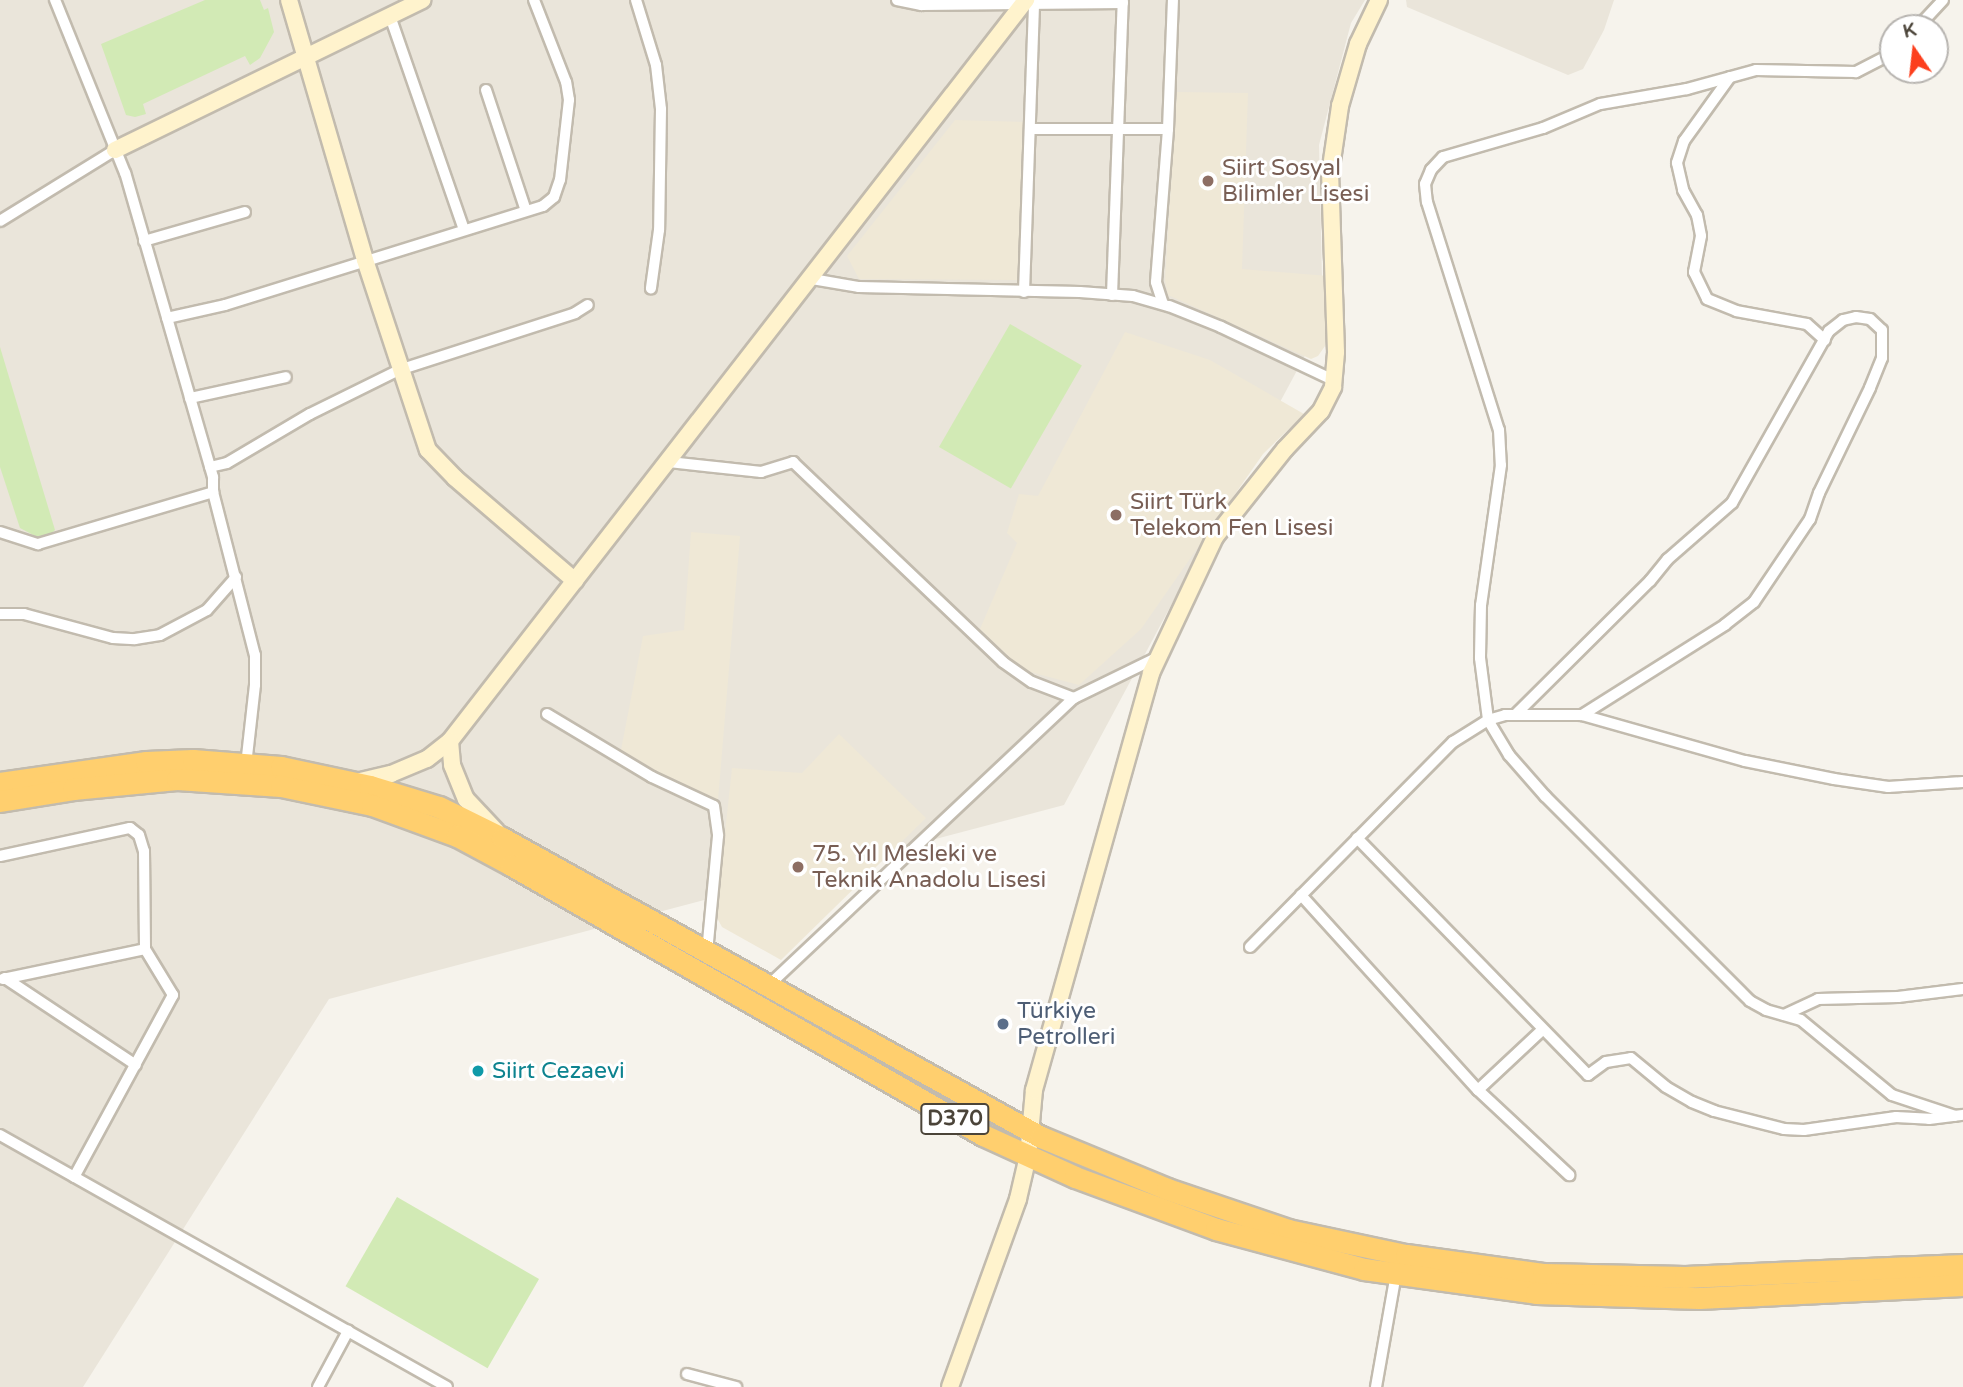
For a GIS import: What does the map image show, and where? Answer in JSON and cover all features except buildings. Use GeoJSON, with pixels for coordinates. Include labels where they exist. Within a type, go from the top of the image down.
{"type":"FeatureCollection","features":[{"type":"Feature","properties":{"kind":"highway","name":"D370"},"geometry":{"type":"LineString","coordinates":[[0,783],[146,762],[192,760],[281,767],[353,783],[439,807],[502,838],[1028,1131],[1167,1189],[1288,1230],[1406,1255],[1543,1274],[1672,1277],[1963,1265]]}},
{"type":"Feature","properties":{"kind":"highway","name":"D370"},"geometry":{"type":"LineString","coordinates":[[0,802],[73,789],[177,779],[281,786],[372,805],[457,836],[512,865],[983,1135],[1074,1177],[1216,1229],[1364,1269],[1536,1293],[1699,1298],[1963,1285]]}},
{"type":"Feature","properties":{"kind":"street"},"geometry":{"type":"LineString","coordinates":[[55,0],[116,150],[210,467],[213,492],[255,655],[246,765]]}},
{"type":"Feature","properties":{"kind":"street"},"geometry":{"type":"LineString","coordinates":[[289,0],[365,260],[399,370],[428,450],[455,478],[575,581]]}},
{"type":"Feature","properties":{"kind":"street"},"geometry":{"type":"LineString","coordinates":[[0,221],[116,150],[422,0]]}},
{"type":"Feature","properties":{"kind":"street"},"geometry":{"type":"LineString","coordinates":[[167,318],[225,304],[543,206],[554,197],[561,180],[569,125],[566,82],[534,0]]}},
{"type":"Feature","properties":{"kind":"street"},"geometry":{"type":"LineString","coordinates":[[636,0],[656,65],[660,109],[659,230],[651,288]]}},
{"type":"Feature","properties":{"kind":"street"},"geometry":{"type":"LineString","coordinates":[[1163,304],[1156,282],[1168,129],[1173,0]]}},
{"type":"Feature","properties":{"kind":"street"},"geometry":{"type":"LineString","coordinates":[[950,1387],[1018,1199],[1028,1156],[1028,1131],[1034,1090],[1158,657],[1215,537],[1286,449],[1321,411],[1333,380],[1336,352],[1330,174],[1343,93],[1358,44],[1379,0]]}},
{"type":"Feature","properties":{"kind":"street"},"geometry":{"type":"LineString","coordinates":[[1930,14],[1943,0]]}},
{"type":"Feature","properties":{"kind":"street"},"geometry":{"type":"LineString","coordinates":[[905,1],[1123,1],[1112,295]]}},
{"type":"Feature","properties":{"kind":"street"},"geometry":{"type":"LineString","coordinates":[[1024,292],[1032,129],[1027,3]]}},
{"type":"Feature","properties":{"kind":"street"},"geometry":{"type":"LineString","coordinates":[[353,783],[391,774],[428,759],[450,741],[1027,3]]}},
{"type":"Feature","properties":{"kind":"street"},"geometry":{"type":"LineString","coordinates":[[390,16],[464,230]]}},
{"type":"Feature","properties":{"kind":"street"},"geometry":{"type":"LineString","coordinates":[[1879,60],[1856,72],[1756,70],[1600,104],[1543,128],[1443,157],[1431,170],[1424,184],[1427,202],[1499,430],[1501,465],[1482,605],[1480,658],[1488,720],[1509,755],[1545,796],[1751,1001],[1766,1010],[1801,1020],[1892,1095],[1959,1115]]}},
{"type":"Feature","properties":{"kind":"street"},"geometry":{"type":"LineString","coordinates":[[1730,77],[1684,142],[1677,163],[1683,190],[1697,215],[1699,225],[1700,236],[1694,272],[1707,299],[1736,311],[1807,324],[1825,340]]}},
{"type":"Feature","properties":{"kind":"street"},"geometry":{"type":"LineString","coordinates":[[486,90],[526,211]]}},
{"type":"Feature","properties":{"kind":"street"},"geometry":{"type":"LineString","coordinates":[[1032,129],[1168,129]]}},
{"type":"Feature","properties":{"kind":"street"},"geometry":{"type":"LineString","coordinates":[[145,241],[245,212]]}},
{"type":"Feature","properties":{"kind":"street"},"geometry":{"type":"LineString","coordinates":[[812,279],[859,287],[1112,295],[1163,304],[1221,327],[1333,380]]}},
{"type":"Feature","properties":{"kind":"street"},"geometry":{"type":"LineString","coordinates":[[210,467],[228,463],[310,414],[399,370],[575,313],[588,305]]}},
{"type":"Feature","properties":{"kind":"street"},"geometry":{"type":"LineString","coordinates":[[1517,714],[1650,581],[1668,558],[1732,503],[1829,331],[1843,320],[1856,317],[1870,319],[1882,330],[1882,358],[1819,493],[1810,519],[1754,602],[1725,625],[1582,715]]}},
{"type":"Feature","properties":{"kind":"street"},"geometry":{"type":"LineString","coordinates":[[190,398],[286,377]]}},
{"type":"Feature","properties":{"kind":"street"},"geometry":{"type":"LineString","coordinates":[[669,462],[761,472],[793,462],[1003,662],[1032,682],[1074,698]]}},
{"type":"Feature","properties":{"kind":"street"},"geometry":{"type":"LineString","coordinates":[[0,532],[38,544],[213,492]]}},
{"type":"Feature","properties":{"kind":"street"},"geometry":{"type":"LineString","coordinates":[[0,614],[24,614],[113,638],[135,639],[160,635],[207,610],[236,577]]}},
{"type":"Feature","properties":{"kind":"street"},"geometry":{"type":"LineString","coordinates":[[768,986],[1074,698],[1158,657]]}},
{"type":"Feature","properties":{"kind":"street"},"geometry":{"type":"LineString","coordinates":[[547,714],[652,777],[714,806],[718,836],[707,952]]}},
{"type":"Feature","properties":{"kind":"street"},"geometry":{"type":"LineString","coordinates":[[1250,947],[1453,742],[1488,720],[1517,714],[1582,715],[1793,773],[1888,787],[1963,782]]}},
{"type":"Feature","properties":{"kind":"street"},"geometry":{"type":"LineString","coordinates":[[450,741],[452,765],[466,799],[502,838]]}},
{"type":"Feature","properties":{"kind":"street"},"geometry":{"type":"LineString","coordinates":[[0,856],[131,828],[139,835],[144,851],[145,949],[173,995],[74,1177]]}},
{"type":"Feature","properties":{"kind":"street"},"geometry":{"type":"LineString","coordinates":[[1357,838],[1541,1031],[1588,1075],[1606,1062],[1631,1058],[1666,1087],[1692,1102],[1714,1111],[1784,1129],[1804,1130],[1896,1117],[1929,1119],[1959,1115]]}},
{"type":"Feature","properties":{"kind":"street"},"geometry":{"type":"LineString","coordinates":[[1301,895],[1478,1090],[1569,1175]]}},
{"type":"Feature","properties":{"kind":"street"},"geometry":{"type":"LineString","coordinates":[[2,979],[145,949]]}},
{"type":"Feature","properties":{"kind":"street"},"geometry":{"type":"LineString","coordinates":[[2,979],[136,1065]]}},
{"type":"Feature","properties":{"kind":"street"},"geometry":{"type":"LineString","coordinates":[[1784,1014],[1797,1006],[1827,998],[1898,997],[1963,989]]}},
{"type":"Feature","properties":{"kind":"street"},"geometry":{"type":"LineString","coordinates":[[1478,1090],[1541,1031]]}},
{"type":"Feature","properties":{"kind":"street"},"geometry":{"type":"LineString","coordinates":[[0,1135],[446,1387]]}},
{"type":"Feature","properties":{"kind":"street"},"geometry":{"type":"LineString","coordinates":[[1376,1387],[1396,1274]]}},
{"type":"Feature","properties":{"kind":"street"},"geometry":{"type":"LineString","coordinates":[[318,1387],[348,1331]]}},
{"type":"Feature","properties":{"kind":"street"},"geometry":{"type":"LineString","coordinates":[[687,1374],[736,1387]]}},
{"type":"Feature","properties":{"kind":"shaded area"},"geometry":{"type":"Polygon","coordinates":[[[0,0],[1365,0],[1351,23],[1319,145],[1323,322],[1064,805],[329,999],[83,1387],[0,1387],[0,0]]]}},
{"type":"Feature","properties":{"kind":"shaded area"},"geometry":{"type":"Polygon","coordinates":[[[1406,0],[1614,0],[1604,30],[1583,69],[1568,75],[1407,7],[1406,0]]]}},
{"type":"Feature","properties":{"kind":"shaded area","name":"Siirt Sosyal Bilimler Lisesi"},"geometry":{"type":"Polygon","coordinates":[[[1177,92],[1248,93],[1242,269],[1328,276],[1325,346],[1318,356],[1311,359],[1168,295],[1165,280],[1177,92]]]}},
{"type":"Feature","properties":{"kind":"shaded area"},"geometry":{"type":"Polygon","coordinates":[[[955,120],[1028,122],[1018,280],[859,279],[847,256],[955,120]]]}},
{"type":"Feature","properties":{"kind":"shaded area","name":"Siirt Türk Telekom Fen Lisesi"},"geometry":{"type":"Polygon","coordinates":[[[1125,332],[1210,360],[1304,414],[1263,454],[1141,629],[1079,685],[1023,670],[980,629],[1017,543],[1007,533],[1019,494],[1038,496],[1125,332]]]}},
{"type":"Feature","properties":{"kind":"shaded area"},"geometry":{"type":"Polygon","coordinates":[[[691,532],[740,536],[718,800],[620,755],[643,636],[684,630],[691,532]]]}},
{"type":"Feature","properties":{"kind":"shaded area","name":"75. Yıl Mesleki ve Teknik Anadolu Lisesi"},"geometry":{"type":"Polygon","coordinates":[[[839,734],[926,818],[781,960],[722,927],[716,916],[732,768],[802,773],[839,734]]]}},
{"type":"Feature","properties":{"kind":"green space"},"geometry":{"type":"Polygon","coordinates":[[[205,0],[260,0],[264,10],[268,8],[274,32],[260,58],[250,65],[245,56],[143,104],[146,114],[135,117],[126,115],[101,44],[205,0]]]}},
{"type":"Feature","properties":{"kind":"green space"},"geometry":{"type":"Polygon","coordinates":[[[1010,324],[1082,365],[1011,488],[939,447],[1010,324]]]}},
{"type":"Feature","properties":{"kind":"green space"},"geometry":{"type":"Polygon","coordinates":[[[0,347],[55,530],[50,535],[37,537],[20,528],[0,467],[0,347]]]}},
{"type":"Feature","properties":{"kind":"green space"},"geometry":{"type":"Polygon","coordinates":[[[397,1197],[539,1279],[488,1368],[346,1286],[397,1197]]]}},
{"type":"Feature","properties":{"kind":"place","name":"Siirt Sosyal Bilimler Lisesi"},"geometry":{"type":"Point","coordinates":[1208,181]}},
{"type":"Feature","properties":{"kind":"place","name":"Siirt Türk Telekom Fen Lisesi"},"geometry":{"type":"Point","coordinates":[1116,515]}},
{"type":"Feature","properties":{"kind":"place","name":"75. Yıl Mesleki ve Teknik Anadolu Lisesi"},"geometry":{"type":"Point","coordinates":[798,867]}},
{"type":"Feature","properties":{"kind":"place","name":"Türkiye Petrolleri"},"geometry":{"type":"Point","coordinates":[1003,1024]}},
{"type":"Feature","properties":{"kind":"place","name":"Siirt Cezaevi"},"geometry":{"type":"Point","coordinates":[478,1071]}}]}
